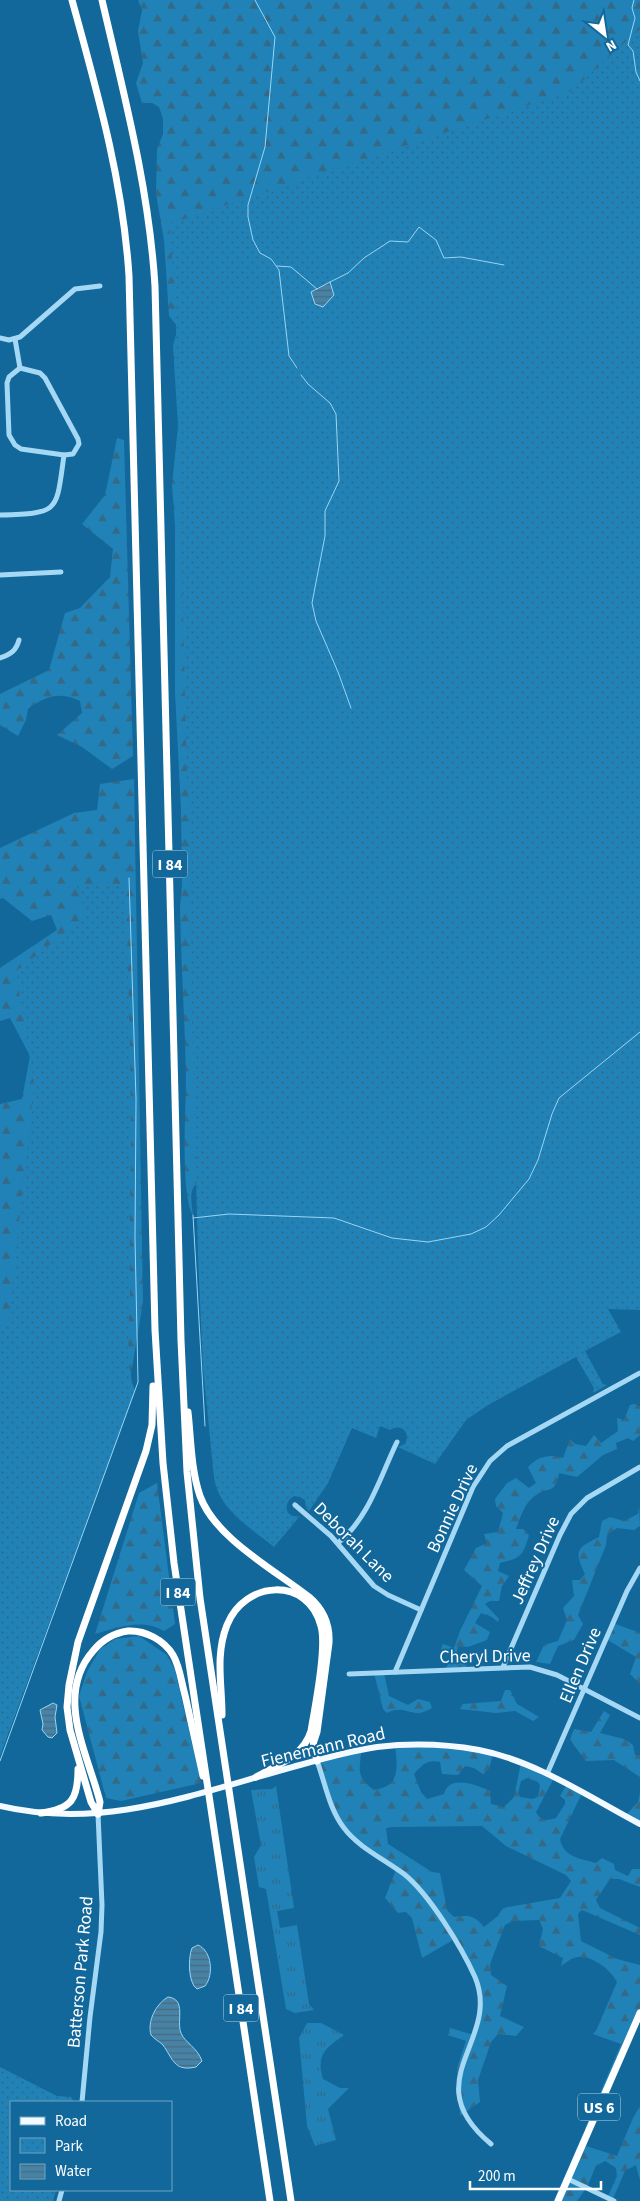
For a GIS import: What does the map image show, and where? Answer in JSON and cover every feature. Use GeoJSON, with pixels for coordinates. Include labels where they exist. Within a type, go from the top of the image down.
{"type":"FeatureCollection","features":[{"type":"Feature","properties":{"kind":"highway","name":"I 84"},"geometry":{"type":"LineString","coordinates":[[72,0],[115,163],[124,218],[130,276],[156,1368],[171,1538],[270,2201]]}},
{"type":"Feature","properties":{"kind":"highway","name":"I 84"},"geometry":{"type":"LineString","coordinates":[[102,0],[143,180],[151,232],[155,286],[182,1386],[195,1554],[292,2201]]}},
{"type":"Feature","properties":{"kind":"highway"},"geometry":{"type":"LineString","coordinates":[[98,1814],[92,1808],[70,1730],[68,1712],[71,1669],[78,1642],[146,1451],[152,1425],[156,1368]]}},
{"type":"Feature","properties":{"kind":"highway"},"geometry":{"type":"LineString","coordinates":[[182,1386],[197,1482],[207,1510],[230,1538],[314,1601],[326,1620],[329,1643],[318,1732],[314,1741]]}},
{"type":"Feature","properties":{"kind":"highway"},"geometry":{"type":"LineString","coordinates":[[221,1731],[219,1658],[227,1626],[235,1610],[245,1600],[259,1592],[275,1590],[293,1594],[305,1601],[316,1615],[322,1627],[322,1646],[311,1732],[305,1744],[296,1755],[256,1777]]}},
{"type":"Feature","properties":{"kind":"highway"},"geometry":{"type":"LineString","coordinates":[[98,1814],[100,1802],[76,1722],[74,1694],[82,1667],[95,1649],[109,1637],[130,1631],[156,1638],[166,1646],[174,1657],[213,1814]]}},
{"type":"Feature","properties":{"kind":"highway"},"geometry":{"type":"LineString","coordinates":[[311,1732],[317,1761]]}},
{"type":"Feature","properties":{"kind":"highway"},"geometry":{"type":"LineString","coordinates":[[41,1813],[61,1808],[73,1798],[78,1786],[79,1762]]}},
{"type":"Feature","properties":{"kind":"highway","name":"US 6"},"geometry":{"type":"LineString","coordinates":[[558,2201],[640,2013]]}},
{"type":"Feature","properties":{"kind":"main road","name":"Fienemann Road"},"geometry":{"type":"LineString","coordinates":[[0,1806],[41,1813],[98,1814],[137,1809],[376,1747],[434,1745],[486,1752],[516,1761],[547,1774],[640,1824]]}},
{"type":"Feature","properties":{"kind":"street"},"geometry":{"type":"LineString","coordinates":[[0,338],[15,339],[25,334],[75,289],[100,286]]}},
{"type":"Feature","properties":{"kind":"street"},"geometry":{"type":"LineString","coordinates":[[15,339],[20,368]]}},
{"type":"Feature","properties":{"kind":"street"},"geometry":{"type":"LineString","coordinates":[[20,368],[40,373],[45,378],[78,439],[79,444],[76,451],[72,454],[64,455],[22,449],[15,445],[10,435],[7,383],[9,377],[20,368]]}},
{"type":"Feature","properties":{"kind":"street"},"geometry":{"type":"LineString","coordinates":[[0,515],[38,514],[51,508],[58,498],[64,455]]}},
{"type":"Feature","properties":{"kind":"street"},"geometry":{"type":"LineString","coordinates":[[0,575],[61,572]]}},
{"type":"Feature","properties":{"kind":"street"},"geometry":{"type":"LineString","coordinates":[[0,658],[12,653],[17,648],[19,640]]}},
{"type":"Feature","properties":{"kind":"street","name":"Bonnie Drive"},"geometry":{"type":"LineString","coordinates":[[395,1672],[473,1488],[490,1461],[516,1440],[640,1373]]}},
{"type":"Feature","properties":{"kind":"street"},"geometry":{"type":"LineString","coordinates":[[338,1544],[354,1529],[364,1512],[397,1442]]}},
{"type":"Feature","properties":{"kind":"street","name":"Jeffrey Drive"},"geometry":{"type":"LineString","coordinates":[[503,1667],[560,1535],[571,1514],[587,1498],[640,1467]]}},
{"type":"Feature","properties":{"kind":"street","name":"Deborah Lane"},"geometry":{"type":"LineString","coordinates":[[295,1505],[317,1522],[374,1586],[388,1595],[421,1610]]}},
{"type":"Feature","properties":{"kind":"street","name":"Ellen Drive"},"geometry":{"type":"LineString","coordinates":[[547,1774],[627,1591],[640,1568]]}},
{"type":"Feature","properties":{"kind":"street","name":"Cheryl Drive"},"geometry":{"type":"LineString","coordinates":[[350,1674],[503,1667],[540,1669],[585,1689],[640,1718]]}},
{"type":"Feature","properties":{"kind":"street"},"geometry":{"type":"LineString","coordinates":[[317,1761],[335,1813],[343,1827],[355,1839],[404,1875],[423,1893],[473,1973],[479,1994],[480,2015],[460,2069],[459,2090],[463,2109],[470,2122],[491,2144]]}},
{"type":"Feature","properties":{"kind":"street","name":"Batterson Park Road"},"geometry":{"type":"LineString","coordinates":[[82,2101],[90,2016],[101,1932],[102,1895],[98,1814]]}},
{"type":"Feature","properties":{"kind":"street"},"geometry":{"type":"LineString","coordinates":[[568,2179],[614,2201]]}},
{"type":"Feature","properties":{"kind":"green space"},"geometry":{"type":"Polygon","coordinates":[[[138,0],[640,0],[640,111],[207,1176],[193,1188],[191,1197],[193,1215],[186,1189],[185,1171],[186,1079],[180,907],[182,885],[181,809],[175,692],[175,525],[172,485],[178,426],[173,346],[178,327],[169,316],[164,240],[156,194],[157,149],[163,134],[163,119],[159,107],[152,103],[142,103],[136,83],[143,63],[138,31],[142,10],[138,0]]]}},
{"type":"Feature","properties":{"kind":"green space"},"geometry":{"type":"Polygon","coordinates":[[[640,29],[640,1310],[608,1309],[621,1332],[585,1351],[603,1384],[607,1385],[593,1393],[594,1388],[576,1357],[488,1405],[466,1420],[435,1464],[398,1447],[405,1444],[407,1440],[406,1432],[401,1428],[390,1430],[380,1426],[376,1438],[352,1428],[328,1483],[309,1511],[306,1508],[305,1500],[300,1497],[294,1496],[288,1502],[288,1513],[300,1516],[274,1547],[229,1509],[217,1490],[214,1478],[203,1367],[198,1257],[190,937],[190,816],[187,777],[175,290],[169,224],[571,91],[640,29]]]}},
{"type":"Feature","properties":{"kind":"green space"},"geometry":{"type":"Polygon","coordinates":[[[117,438],[124,440],[133,756],[112,769],[82,747],[57,735],[82,713],[80,701],[66,696],[53,696],[40,701],[28,709],[26,720],[18,736],[0,725],[0,694],[49,670],[65,613],[80,608],[110,577],[113,549],[82,524],[105,495],[117,438]]]}},
{"type":"Feature","properties":{"kind":"green space"},"geometry":{"type":"Polygon","coordinates":[[[134,779],[143,1302],[130,1380],[135,1391],[0,1756],[0,1104],[22,1099],[30,1056],[10,1018],[0,1021],[0,968],[57,930],[51,915],[32,921],[3,898],[0,899],[0,848],[74,813],[97,810],[100,784],[134,779]]]}},
{"type":"Feature","properties":{"kind":"green space"},"geometry":{"type":"Polygon","coordinates":[[[76,884],[125,884],[131,1106],[128,1351],[131,1379],[135,1391],[0,1754],[0,1325],[8,1324],[34,1084],[16,971],[87,916],[76,884]]]}},
{"type":"Feature","properties":{"kind":"green space"},"geometry":{"type":"Polygon","coordinates":[[[630,1405],[640,1406],[640,1435],[633,1441],[628,1438],[616,1443],[617,1449],[603,1455],[577,1477],[559,1473],[556,1484],[551,1489],[541,1492],[532,1498],[523,1510],[516,1529],[523,1529],[529,1535],[525,1548],[517,1557],[500,1563],[498,1571],[509,1576],[502,1586],[499,1601],[490,1601],[485,1604],[499,1619],[498,1622],[492,1617],[481,1613],[475,1623],[490,1632],[487,1640],[468,1647],[458,1646],[456,1656],[465,1660],[467,1669],[446,1669],[451,1655],[441,1649],[443,1644],[454,1648],[460,1631],[482,1586],[464,1570],[476,1548],[487,1543],[484,1534],[498,1532],[503,1513],[496,1506],[495,1499],[507,1483],[516,1478],[529,1488],[536,1483],[528,1467],[536,1460],[544,1457],[563,1458],[570,1439],[575,1444],[586,1446],[594,1435],[601,1443],[618,1431],[617,1418],[624,1420],[630,1405]]]}},
{"type":"Feature","properties":{"kind":"green space"},"geometry":{"type":"Polygon","coordinates":[[[157,1483],[175,1624],[164,1631],[156,1627],[139,1624],[95,1634],[139,1493],[157,1483]]]}},
{"type":"Feature","properties":{"kind":"green space"},"geometry":{"type":"Polygon","coordinates":[[[639,1505],[640,1526],[634,1530],[617,1528],[607,1535],[606,1545],[578,1615],[583,1624],[574,1640],[558,1646],[550,1664],[536,1662],[544,1645],[558,1641],[567,1620],[563,1608],[574,1596],[572,1580],[580,1580],[585,1574],[579,1560],[579,1551],[586,1544],[599,1537],[602,1521],[610,1517],[624,1521],[638,1514],[639,1505]]]}},
{"type":"Feature","properties":{"kind":"green space"},"geometry":{"type":"Polygon","coordinates":[[[613,1623],[640,1633],[640,1684],[630,1674],[636,1657],[606,1639],[613,1623]]]}},
{"type":"Feature","properties":{"kind":"green space"},"geometry":{"type":"Polygon","coordinates":[[[139,1636],[167,1655],[175,1670],[201,1783],[121,1801],[106,1798],[79,1696],[87,1672],[100,1649],[115,1639],[139,1636]]]}},
{"type":"Feature","properties":{"kind":"green space"},"geometry":{"type":"Polygon","coordinates":[[[374,1673],[384,1673],[389,1696],[408,1705],[418,1699],[430,1702],[432,1708],[418,1713],[398,1710],[387,1713],[383,1709],[374,1673]]]}},
{"type":"Feature","properties":{"kind":"green space"},"geometry":{"type":"Polygon","coordinates":[[[505,1690],[510,1690],[517,1704],[539,1717],[533,1721],[515,1711],[496,1713],[460,1709],[463,1704],[501,1701],[505,1690]]]}},
{"type":"Feature","properties":{"kind":"green space"},"geometry":{"type":"Polygon","coordinates":[[[604,1711],[610,1715],[600,1733],[624,1739],[633,1745],[635,1755],[640,1755],[640,1777],[614,1760],[586,1761],[570,1740],[574,1729],[591,1732],[604,1711]]]}},
{"type":"Feature","properties":{"kind":"green space"},"geometry":{"type":"Polygon","coordinates":[[[395,1744],[493,1754],[489,1769],[483,1774],[474,1768],[465,1766],[458,1775],[442,1774],[440,1762],[432,1761],[425,1764],[414,1774],[421,1792],[427,1799],[444,1794],[451,1784],[464,1783],[490,1791],[491,1804],[504,1807],[514,1797],[521,1763],[554,1778],[536,1812],[542,1819],[550,1820],[556,1818],[565,1804],[565,1800],[560,1796],[567,1784],[582,1793],[560,1839],[565,1850],[574,1856],[596,1863],[602,1858],[614,1864],[615,1870],[628,1876],[632,1869],[640,1869],[640,1887],[619,1879],[610,1879],[596,1900],[600,1908],[640,1928],[640,1935],[582,1910],[578,1914],[581,1941],[617,1959],[640,1965],[640,2013],[583,2145],[617,2156],[640,2106],[640,2181],[636,2165],[625,2171],[612,2201],[606,2201],[617,2176],[616,2168],[605,2161],[596,2166],[587,2187],[577,2201],[554,2201],[621,2044],[593,2034],[617,1982],[604,1966],[584,1957],[571,1959],[561,1966],[563,1958],[539,1946],[543,1929],[539,1920],[512,1921],[505,1925],[490,1964],[491,1975],[507,1986],[500,2016],[524,2027],[516,2036],[498,2034],[491,2042],[478,2080],[480,2102],[460,2116],[457,2068],[466,2041],[448,2035],[450,2028],[474,2035],[479,2008],[476,1985],[453,1940],[422,1958],[412,1918],[406,1912],[398,1913],[385,1898],[397,1867],[353,1836],[338,1818],[317,1761],[362,1749],[360,1772],[364,1781],[374,1790],[390,1784],[395,1776],[395,1744]],[[527,1778],[521,1781],[518,1793],[520,1797],[532,1799],[538,1797],[540,1786],[538,1782],[527,1778]],[[482,1826],[386,1828],[388,1844],[432,1872],[440,1873],[447,1910],[454,1917],[471,1917],[484,1927],[498,1916],[503,1908],[560,1898],[571,1881],[566,1875],[506,1846],[482,1826]]]}},
{"type":"Feature","properties":{"kind":"green space"},"geometry":{"type":"Polygon","coordinates":[[[276,1786],[294,1908],[277,1911],[280,1928],[297,1925],[309,2004],[314,2010],[295,2013],[286,2009],[266,1889],[259,1887],[254,1857],[261,1845],[251,1790],[272,1789],[276,1786]]]}},
{"type":"Feature","properties":{"kind":"green space"},"geometry":{"type":"Polygon","coordinates":[[[640,1792],[640,1824],[625,1816],[638,1802],[640,1792]]]}},
{"type":"Feature","properties":{"kind":"green space"},"geometry":{"type":"Polygon","coordinates":[[[307,2023],[321,2023],[344,2035],[327,2048],[322,2058],[321,2071],[323,2079],[340,2088],[349,2088],[328,2109],[336,2140],[315,2146],[307,2126],[299,2038],[307,2023]]]}},
{"type":"Feature","properties":{"kind":"green space"},"geometry":{"type":"Polygon","coordinates":[[[0,2067],[57,2096],[71,2097],[73,2101],[10,2101],[10,2191],[56,2191],[53,2201],[0,2201],[0,2067]]]}},
{"type":"Feature","properties":{"kind":"water"},"geometry":{"type":"Polygon","coordinates":[[[330,282],[334,295],[323,307],[315,304],[311,292],[330,282]]]}},
{"type":"Feature","properties":{"kind":"water"},"geometry":{"type":"Polygon","coordinates":[[[53,1703],[57,1705],[55,1717],[57,1733],[52,1738],[48,1737],[42,1730],[43,1724],[40,1710],[53,1703]]]}},
{"type":"Feature","properties":{"kind":"water"},"geometry":{"type":"Polygon","coordinates":[[[198,1945],[203,1948],[209,1958],[210,1976],[205,1986],[197,1989],[190,1976],[189,1964],[192,1948],[198,1945]]]}},
{"type":"Feature","properties":{"kind":"water"},"geometry":{"type":"Polygon","coordinates":[[[168,1997],[177,2002],[180,2011],[181,2033],[202,2061],[196,2067],[183,2068],[179,2066],[163,2045],[151,2035],[151,2019],[156,2008],[168,1997]]]}},
{"type":"Feature","properties":{"kind":"waterway"},"geometry":{"type":"LineString","coordinates":[[255,0],[275,37],[265,147],[248,205],[248,217],[253,240],[260,253],[271,259],[279,270],[289,356],[297,368]]}},
{"type":"Feature","properties":{"kind":"waterway"},"geometry":{"type":"LineString","coordinates":[[634,0],[632,8],[635,18],[628,45],[633,51],[636,72],[640,81]]}},
{"type":"Feature","properties":{"kind":"waterway"},"geometry":{"type":"LineString","coordinates":[[330,282],[348,273],[364,258],[390,241],[408,242],[419,227],[436,240],[444,258],[461,257],[504,265]]}},
{"type":"Feature","properties":{"kind":"waterway"},"geometry":{"type":"LineString","coordinates":[[277,266],[291,267],[317,289]]}},
{"type":"Feature","properties":{"kind":"waterway"},"geometry":{"type":"LineString","coordinates":[[301,375],[308,384],[330,403],[336,414],[339,481],[325,511],[325,536],[312,603],[316,621],[351,708]]}},
{"type":"Feature","properties":{"kind":"waterway"},"geometry":{"type":"LineString","coordinates":[[0,1761],[138,1382],[135,1238],[136,1099],[129,878]]}},
{"type":"Feature","properties":{"kind":"waterway"},"geometry":{"type":"LineString","coordinates":[[193,1218],[229,1214],[334,1218],[392,1238],[428,1242],[471,1234],[486,1227],[499,1215],[529,1179],[538,1160],[559,1098],[640,1032]]}},
{"type":"Feature","properties":{"kind":"waterway"},"geometry":{"type":"LineString","coordinates":[[193,1215],[205,1426]]}}]}
